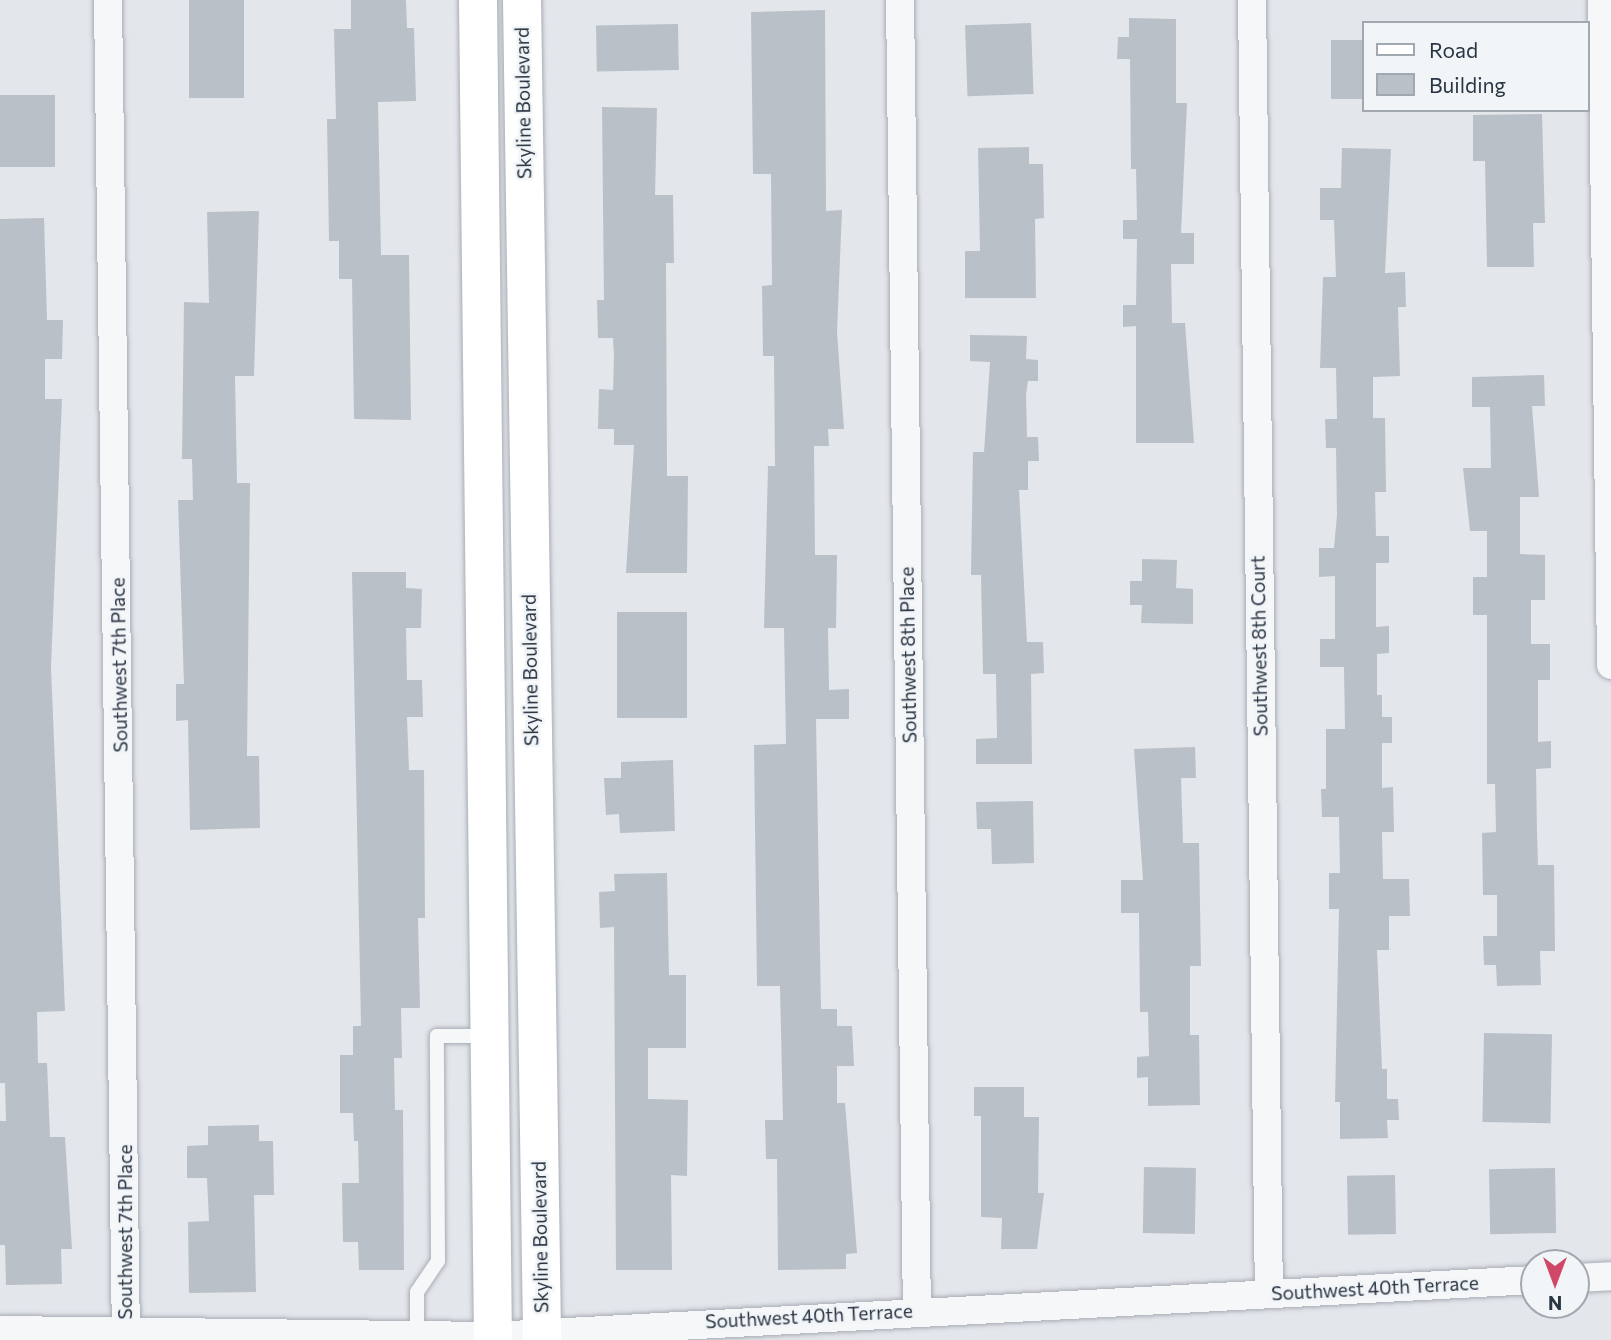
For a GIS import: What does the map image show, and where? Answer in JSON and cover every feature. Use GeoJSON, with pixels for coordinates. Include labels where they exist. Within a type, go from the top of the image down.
{"type":"FeatureCollection","features":[{"type":"Feature","properties":{"kind":"street","name":"Southwest 7th Place"},"geometry":{"type":"LineString","coordinates":[[108,0],[125,1331]]}},
{"type":"Feature","properties":{"kind":"street"},"geometry":{"type":"LineString","coordinates":[[478,0],[494,1338]]}},
{"type":"Feature","properties":{"kind":"street","name":"Skyline Boulevard"},"geometry":{"type":"LineString","coordinates":[[522,0],[542,1336]]}},
{"type":"Feature","properties":{"kind":"street","name":"Southwest 8th Place"},"geometry":{"type":"LineString","coordinates":[[900,0],[917,1310]]}},
{"type":"Feature","properties":{"kind":"street","name":"Southwest 8th Court"},"geometry":{"type":"LineString","coordinates":[[1252,0],[1269,1293]]}},
{"type":"Feature","properties":{"kind":"street"},"geometry":{"type":"LineString","coordinates":[[1602,0],[1611,665]]}},
{"type":"Feature","properties":{"kind":"street"},"geometry":{"type":"LineString","coordinates":[[1590,1277],[1611,1276]]}},
{"type":"Feature","properties":{"kind":"street","name":"Southwest 40th Terrace"},"geometry":{"type":"LineString","coordinates":[[0,1330],[494,1338],[917,1310],[1520,1281]]}},
{"type":"Feature","properties":{"kind":"lane"},"geometry":{"type":"LineString","coordinates":[[417,1336],[417,1292],[438,1261],[437,1036],[490,1036]]}},
{"type":"Feature","properties":{"kind":"building"},"geometry":{"type":"Polygon","coordinates":[[[189,0],[244,0],[244,98],[189,98],[189,0]]]}},
{"type":"Feature","properties":{"kind":"building"},"geometry":{"type":"Polygon","coordinates":[[[351,0],[406,0],[407,28],[414,28],[416,101],[378,102],[381,255],[409,255],[411,420],[354,419],[352,279],[339,279],[339,241],[329,241],[327,119],[336,119],[334,29],[351,29],[351,0]]]}},
{"type":"Feature","properties":{"kind":"building"},"geometry":{"type":"Polygon","coordinates":[[[825,10],[826,211],[842,210],[837,332],[844,429],[828,429],[829,446],[814,446],[815,555],[837,555],[836,628],[828,628],[829,690],[849,689],[849,719],[816,719],[821,1009],[837,1009],[837,1026],[852,1026],[854,1066],[837,1066],[837,1103],[845,1103],[857,1253],[846,1254],[846,1269],[778,1270],[777,1159],[766,1159],[765,1120],[783,1120],[780,986],[757,986],[754,745],[786,744],[784,628],[764,628],[768,466],[775,466],[774,356],[763,356],[762,286],[772,285],[771,174],[753,174],[751,12],[825,10]]]}},
{"type":"Feature","properties":{"kind":"building"},"geometry":{"type":"Polygon","coordinates":[[[1129,18],[1176,19],[1176,103],[1187,103],[1181,233],[1194,233],[1194,264],[1171,264],[1172,323],[1185,323],[1194,443],[1136,443],[1136,326],[1123,327],[1123,305],[1136,305],[1137,239],[1123,239],[1123,220],[1137,220],[1136,169],[1131,169],[1130,59],[1117,59],[1118,37],[1129,37],[1129,18]]]}},
{"type":"Feature","properties":{"kind":"building"},"geometry":{"type":"Polygon","coordinates":[[[1031,23],[1033,94],[968,96],[965,25],[1031,23]]]}},
{"type":"Feature","properties":{"kind":"building"},"geometry":{"type":"Polygon","coordinates":[[[678,24],[679,70],[597,71],[596,25],[678,24]]]}},
{"type":"Feature","properties":{"kind":"building"},"geometry":{"type":"Polygon","coordinates":[[[1331,40],[1362,40],[1362,99],[1331,99],[1331,40]]]}},
{"type":"Feature","properties":{"kind":"building"},"geometry":{"type":"Polygon","coordinates":[[[0,95],[55,95],[55,167],[0,167],[0,95]]]}},
{"type":"Feature","properties":{"kind":"building"},"geometry":{"type":"Polygon","coordinates":[[[602,107],[657,108],[655,195],[673,195],[674,263],[666,263],[667,476],[688,476],[687,573],[626,573],[634,445],[614,445],[614,429],[598,429],[599,389],[613,390],[614,356],[613,338],[598,338],[597,300],[604,300],[602,107]]]}},
{"type":"Feature","properties":{"kind":"building"},"geometry":{"type":"Polygon","coordinates":[[[1542,114],[1545,223],[1533,223],[1534,267],[1487,267],[1485,161],[1473,161],[1473,115],[1542,114]]]}},
{"type":"Feature","properties":{"kind":"building"},"geometry":{"type":"Polygon","coordinates":[[[1029,147],[1029,164],[1043,164],[1044,218],[1035,219],[1036,298],[965,298],[965,251],[980,251],[978,148],[1029,147]]]}},
{"type":"Feature","properties":{"kind":"building"},"geometry":{"type":"Polygon","coordinates":[[[1342,148],[1391,149],[1385,273],[1405,272],[1406,307],[1398,307],[1400,376],[1373,377],[1373,418],[1385,418],[1386,492],[1375,492],[1376,536],[1389,536],[1389,563],[1376,563],[1376,627],[1389,626],[1389,653],[1377,654],[1377,695],[1382,695],[1382,717],[1392,717],[1392,743],[1382,743],[1382,788],[1393,787],[1394,832],[1382,832],[1383,879],[1409,879],[1410,916],[1389,916],[1389,950],[1377,950],[1382,1069],[1387,1069],[1387,1099],[1398,1099],[1399,1120],[1387,1120],[1388,1138],[1340,1139],[1340,1102],[1335,1102],[1339,909],[1329,909],[1329,873],[1340,873],[1339,817],[1322,817],[1321,789],[1326,789],[1326,729],[1345,729],[1344,667],[1320,667],[1320,639],[1335,639],[1335,576],[1319,577],[1319,548],[1334,548],[1337,515],[1336,448],[1326,448],[1325,419],[1337,419],[1336,368],[1320,368],[1323,277],[1336,277],[1334,220],[1320,220],[1320,188],[1341,188],[1342,148]]]}},
{"type":"Feature","properties":{"kind":"building"},"geometry":{"type":"Polygon","coordinates":[[[259,211],[254,376],[235,376],[237,483],[250,483],[247,756],[259,756],[260,828],[190,830],[188,720],[176,721],[176,684],[184,684],[178,500],[193,500],[192,459],[182,459],[184,302],[209,303],[207,212],[259,211]]]}},
{"type":"Feature","properties":{"kind":"building"},"geometry":{"type":"Polygon","coordinates":[[[44,218],[47,320],[63,320],[62,359],[45,359],[45,399],[62,399],[51,667],[65,1011],[37,1012],[38,1063],[47,1063],[50,1137],[65,1137],[72,1249],[61,1249],[62,1284],[6,1285],[5,1245],[0,1245],[0,1121],[6,1121],[5,1083],[0,1083],[0,219],[44,218]]]}},
{"type":"Feature","properties":{"kind":"building"},"geometry":{"type":"Polygon","coordinates":[[[970,335],[1027,336],[1026,359],[1038,360],[1038,381],[1028,381],[1026,395],[1027,437],[1038,437],[1039,461],[1028,461],[1028,490],[1019,490],[1027,642],[1043,642],[1044,673],[1031,674],[1032,764],[976,764],[976,739],[997,738],[996,674],[983,674],[981,575],[971,575],[973,452],[984,452],[990,362],[970,361],[970,335]]]}},
{"type":"Feature","properties":{"kind":"building"},"geometry":{"type":"Polygon","coordinates":[[[1544,375],[1545,406],[1532,406],[1539,497],[1520,497],[1520,554],[1545,555],[1545,600],[1531,600],[1531,644],[1550,644],[1550,680],[1538,680],[1538,742],[1551,741],[1551,768],[1536,769],[1537,832],[1538,865],[1554,865],[1555,951],[1540,951],[1541,985],[1497,986],[1496,965],[1484,965],[1483,936],[1497,936],[1497,895],[1483,895],[1482,833],[1496,832],[1495,784],[1487,784],[1487,615],[1473,615],[1473,577],[1487,577],[1487,531],[1470,531],[1463,468],[1491,468],[1490,407],[1472,407],[1472,377],[1544,375]]]}},
{"type":"Feature","properties":{"kind":"building"},"geometry":{"type":"Polygon","coordinates":[[[1142,559],[1177,560],[1176,588],[1193,589],[1193,624],[1141,623],[1142,605],[1130,605],[1130,581],[1142,581],[1142,559]]]}},
{"type":"Feature","properties":{"kind":"building"},"geometry":{"type":"Polygon","coordinates":[[[352,572],[406,572],[406,588],[422,589],[421,628],[406,628],[407,680],[422,680],[423,717],[407,717],[409,770],[424,770],[425,918],[418,918],[420,1008],[401,1008],[402,1058],[394,1058],[395,1110],[403,1110],[404,1270],[359,1270],[358,1242],[343,1242],[342,1183],[359,1183],[358,1141],[354,1141],[353,1113],[340,1113],[340,1055],[353,1055],[353,1026],[361,1026],[352,572]]]}},
{"type":"Feature","properties":{"kind":"building"},"geometry":{"type":"Polygon","coordinates":[[[617,612],[687,612],[687,718],[617,718],[617,612]]]}},
{"type":"Feature","properties":{"kind":"building"},"geometry":{"type":"Polygon","coordinates":[[[1195,747],[1196,778],[1181,778],[1183,843],[1199,843],[1201,966],[1190,966],[1190,1035],[1199,1035],[1200,1105],[1148,1106],[1148,1077],[1137,1078],[1137,1057],[1149,1056],[1148,1012],[1140,1012],[1139,913],[1121,913],[1121,880],[1143,880],[1134,749],[1195,747]]]}},
{"type":"Feature","properties":{"kind":"building"},"geometry":{"type":"Polygon","coordinates":[[[673,760],[675,831],[620,833],[619,814],[606,815],[604,778],[621,778],[621,762],[673,760]]]}},
{"type":"Feature","properties":{"kind":"building"},"geometry":{"type":"Polygon","coordinates":[[[1033,801],[1034,863],[992,864],[991,829],[977,829],[976,802],[1033,801]]]}},
{"type":"Feature","properties":{"kind":"building"},"geometry":{"type":"Polygon","coordinates":[[[667,873],[669,975],[686,975],[686,1048],[648,1048],[648,1099],[688,1100],[687,1176],[671,1175],[672,1270],[616,1270],[614,927],[600,928],[599,892],[615,891],[614,874],[667,873]]]}},
{"type":"Feature","properties":{"kind":"building"},"geometry":{"type":"Polygon","coordinates":[[[1484,1033],[1552,1034],[1550,1123],[1482,1122],[1484,1033]]]}},
{"type":"Feature","properties":{"kind":"building"},"geometry":{"type":"Polygon","coordinates":[[[974,1087],[1024,1087],[1024,1117],[1039,1117],[1038,1193],[1044,1193],[1037,1249],[1001,1249],[1002,1218],[981,1217],[981,1116],[974,1116],[974,1087]]]}},
{"type":"Feature","properties":{"kind":"building"},"geometry":{"type":"Polygon","coordinates":[[[259,1125],[259,1141],[273,1141],[274,1195],[254,1195],[256,1292],[189,1293],[188,1222],[209,1221],[207,1178],[187,1178],[187,1146],[208,1145],[208,1126],[259,1125]]]}},
{"type":"Feature","properties":{"kind":"building"},"geometry":{"type":"Polygon","coordinates":[[[1144,1167],[1196,1168],[1195,1234],[1143,1233],[1144,1167]]]}},
{"type":"Feature","properties":{"kind":"building"},"geometry":{"type":"Polygon","coordinates":[[[1555,1168],[1556,1233],[1490,1234],[1489,1169],[1555,1168]]]}},
{"type":"Feature","properties":{"kind":"building"},"geometry":{"type":"Polygon","coordinates":[[[1395,1175],[1396,1234],[1348,1235],[1347,1176],[1395,1175]]]}}]}
